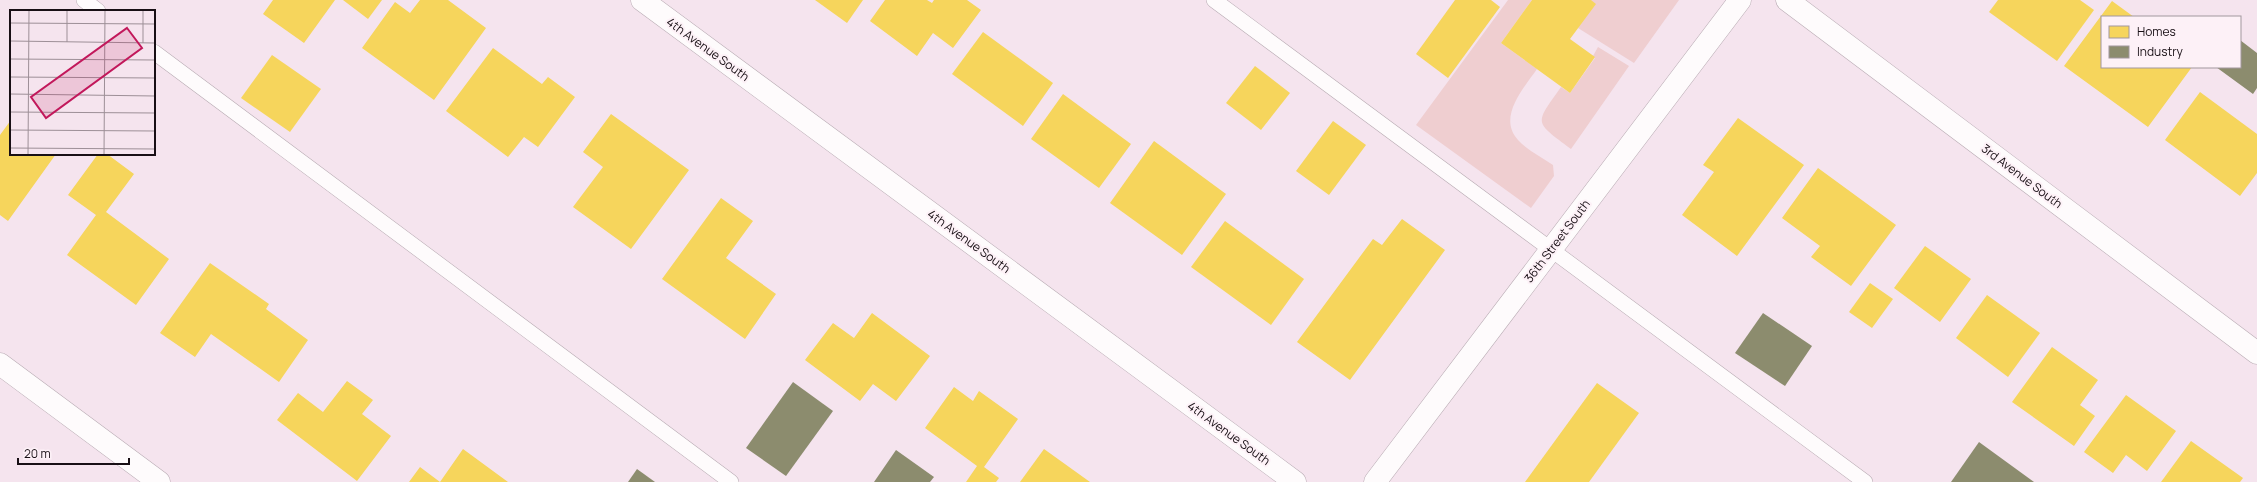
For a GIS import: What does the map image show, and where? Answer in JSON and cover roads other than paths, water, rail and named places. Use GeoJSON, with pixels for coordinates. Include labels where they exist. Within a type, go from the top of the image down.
{"type":"FeatureCollection","features":[{"type":"Feature","properties":{"kind":"street","name":"4th Avenue South"},"geometry":{"type":"LineString","coordinates":[[642,0],[1295,482]]}},
{"type":"Feature","properties":{"kind":"street","name":"36th Street South"},"geometry":{"type":"LineString","coordinates":[[1375,482],[1740,0]]}},
{"type":"Feature","properties":{"kind":"street","name":"3rd Avenue South"},"geometry":{"type":"LineString","coordinates":[[1787,0],[2257,353]]}},
{"type":"Feature","properties":{"kind":"street"},"geometry":{"type":"LineString","coordinates":[[0,364],[159,482]]}},
{"type":"Feature","properties":{"kind":"lane"},"geometry":{"type":"LineString","coordinates":[[84,0],[97,10]]}},
{"type":"Feature","properties":{"kind":"lane"},"geometry":{"type":"LineString","coordinates":[[1214,0],[1865,482]]}},
{"type":"Feature","properties":{"kind":"lane"},"geometry":{"type":"LineString","coordinates":[[155,53],[731,482]]}}]}
